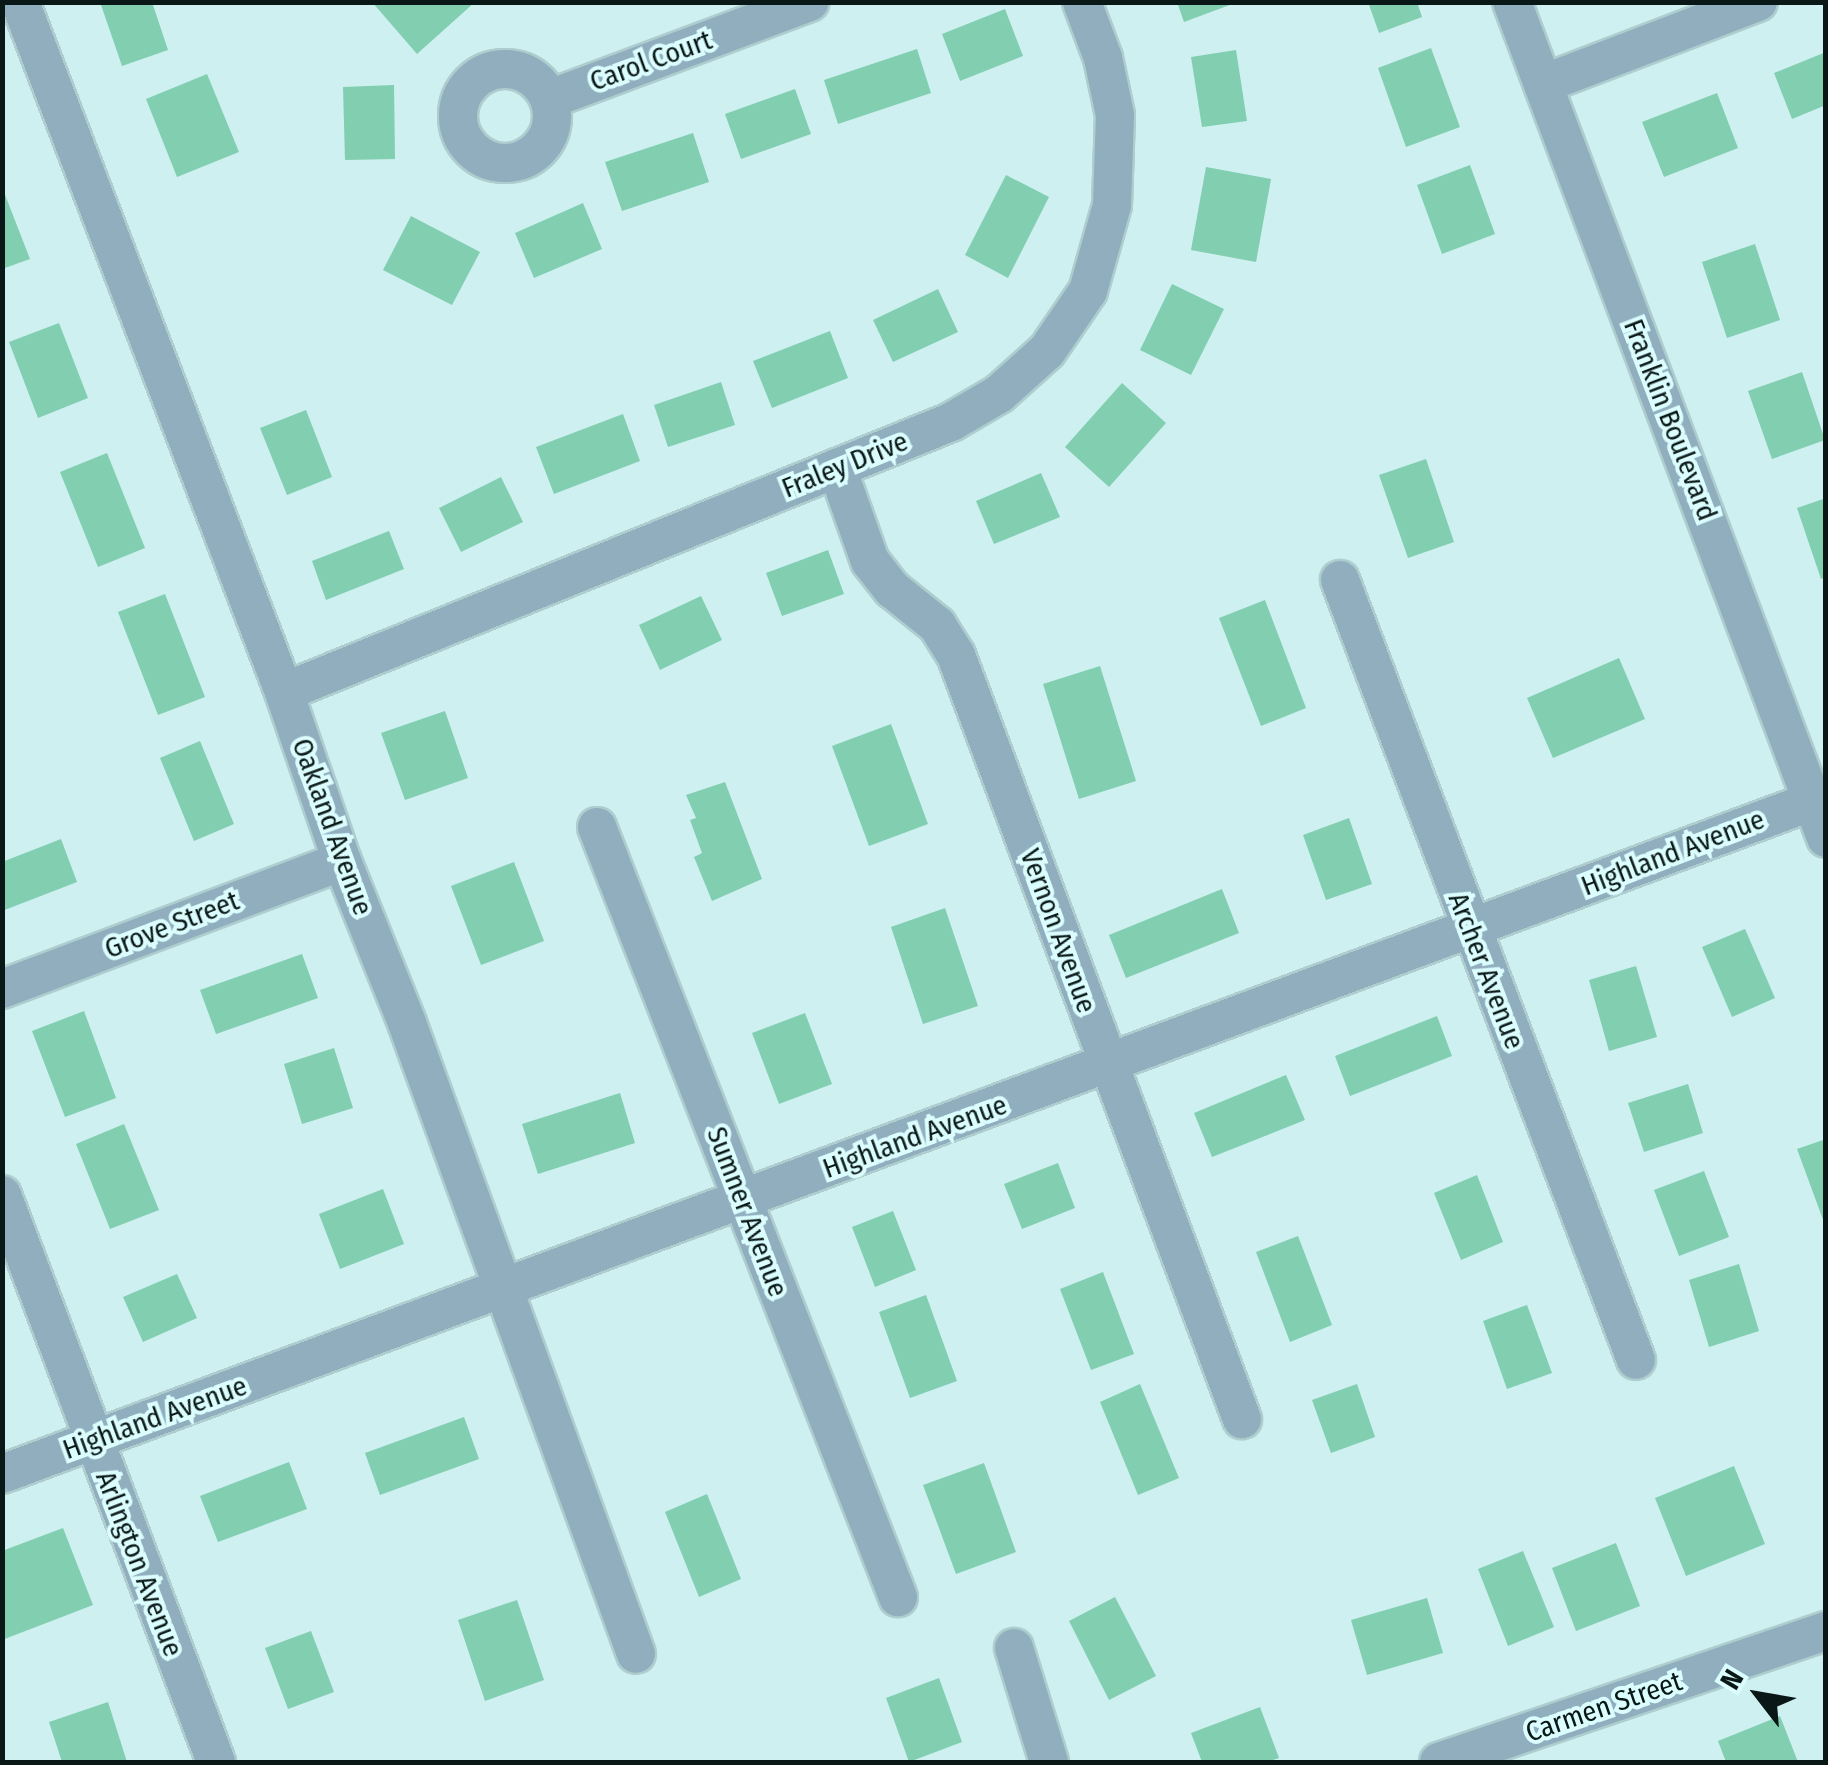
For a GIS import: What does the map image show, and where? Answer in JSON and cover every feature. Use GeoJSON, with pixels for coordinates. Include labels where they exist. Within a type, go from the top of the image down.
{"type":"FeatureCollection","features":[{"type":"Feature","properties":{"kind":"street","name":"Oakland Avenue"},"geometry":{"type":"LineString","coordinates":[[20,2],[284,692],[342,861],[506,1290],[636,1654]]}},
{"type":"Feature","properties":{"kind":"street","name":"Carol Court"},"geometry":{"type":"LineString","coordinates":[[550,99],[808,2]]}},
{"type":"Feature","properties":{"kind":"street","name":"Fraley Drive"},"geometry":{"type":"LineString","coordinates":[[284,692],[951,422],[999,394],[1047,351],[1088,291],[1112,204],[1117,163],[1114,115],[1103,58],[1082,2]]}},
{"type":"Feature","properties":{"kind":"street","name":"Franklin Boulevard"},"geometry":{"type":"LineString","coordinates":[[1512,2],[1818,799],[1826,838]]}},
{"type":"Feature","properties":{"kind":"street"},"geometry":{"type":"LineString","coordinates":[[1543,84],[1758,2]]}},
{"type":"Feature","properties":{"kind":"street","name":"Vernon Avenue"},"geometry":{"type":"LineString","coordinates":[[837,468],[870,561],[892,588],[937,625],[956,655],[1242,1419]]}},
{"type":"Feature","properties":{"kind":"street","name":"Archer Avenue"},"geometry":{"type":"LineString","coordinates":[[1340,580],[1636,1360]]}},
{"type":"Feature","properties":{"kind":"street","name":"Highland Avenue"},"geometry":{"type":"LineString","coordinates":[[2,1474],[506,1290],[1818,799]]}},
{"type":"Feature","properties":{"kind":"street","name":"Sumner Avenue"},"geometry":{"type":"LineString","coordinates":[[597,827],[898,1597]]}},
{"type":"Feature","properties":{"kind":"street","name":"Grove Street"},"geometry":{"type":"LineString","coordinates":[[2,988],[342,861]]}},
{"type":"Feature","properties":{"kind":"street","name":"Arlington Avenue"},"geometry":{"type":"LineString","coordinates":[[2,1195],[92,1442],[216,1762]]}},
{"type":"Feature","properties":{"kind":"street","name":"Carmen Street"},"geometry":{"type":"LineString","coordinates":[[1440,1762],[1826,1631]]}},
{"type":"Feature","properties":{"kind":"street"},"geometry":{"type":"LineString","coordinates":[[1014,1648],[1050,1762]]}},
{"type":"Feature","properties":{"kind":"building"},"geometry":{"type":"Polygon","coordinates":[[[100,2],[152,2],[168,50],[122,66],[100,2]]]}},
{"type":"Feature","properties":{"kind":"building"},"geometry":{"type":"Polygon","coordinates":[[[372,2],[475,2],[417,54],[372,2]]]}},
{"type":"Feature","properties":{"kind":"building"},"geometry":{"type":"Polygon","coordinates":[[[1177,2],[1235,2],[1235,3],[1184,22],[1177,2]]]}},
{"type":"Feature","properties":{"kind":"building"},"geometry":{"type":"Polygon","coordinates":[[[1368,2],[1417,2],[1422,17],[1379,33],[1368,2]]]}},
{"type":"Feature","properties":{"kind":"building"},"geometry":{"type":"Polygon","coordinates":[[[1005,9],[1023,56],[960,81],[942,34],[1005,9]]]}},
{"type":"Feature","properties":{"kind":"building"},"geometry":{"type":"Polygon","coordinates":[[[1431,48],[1460,127],[1406,147],[1378,68],[1431,48]]]}},
{"type":"Feature","properties":{"kind":"building"},"geometry":{"type":"Polygon","coordinates":[[[917,49],[931,93],[838,124],[824,80],[917,49]]]}},
{"type":"Feature","properties":{"kind":"building"},"geometry":{"type":"Polygon","coordinates":[[[1236,50],[1247,121],[1202,127],[1191,57],[1236,50]]]}},
{"type":"Feature","properties":{"kind":"building"},"geometry":{"type":"Polygon","coordinates":[[[1826,52],[1826,105],[1792,119],[1774,73],[1826,52]]]}},
{"type":"Feature","properties":{"kind":"building"},"geometry":{"type":"Polygon","coordinates":[[[207,74],[239,152],[177,177],[146,99],[207,74]]]}},
{"type":"Feature","properties":{"kind":"building"},"geometry":{"type":"Polygon","coordinates":[[[394,85],[395,159],[345,160],[343,87],[394,85]]]}},
{"type":"Feature","properties":{"kind":"building"},"geometry":{"type":"Polygon","coordinates":[[[795,89],[811,134],[741,159],[725,114],[795,89]]]}},
{"type":"Feature","properties":{"kind":"building"},"geometry":{"type":"Polygon","coordinates":[[[1717,93],[1738,148],[1664,177],[1642,122],[1717,93]]]}},
{"type":"Feature","properties":{"kind":"building"},"geometry":{"type":"Polygon","coordinates":[[[693,133],[709,182],[622,211],[605,162],[693,133]]]}},
{"type":"Feature","properties":{"kind":"building"},"geometry":{"type":"Polygon","coordinates":[[[1470,165],[1495,234],[1442,254],[1417,185],[1470,165]]]}},
{"type":"Feature","properties":{"kind":"building"},"geometry":{"type":"Polygon","coordinates":[[[1206,167],[1271,179],[1256,262],[1191,250],[1206,167]]]}},
{"type":"Feature","properties":{"kind":"building"},"geometry":{"type":"Polygon","coordinates":[[[1006,175],[1049,197],[1008,278],[965,255],[1006,175]]]}},
{"type":"Feature","properties":{"kind":"building"},"geometry":{"type":"Polygon","coordinates":[[[2,187],[30,259],[2,269],[2,187]]]}},
{"type":"Feature","properties":{"kind":"building"},"geometry":{"type":"Polygon","coordinates":[[[583,203],[602,249],[534,278],[515,233],[583,203]]]}},
{"type":"Feature","properties":{"kind":"building"},"geometry":{"type":"Polygon","coordinates":[[[411,216],[480,252],[452,305],[383,270],[411,216]]]}},
{"type":"Feature","properties":{"kind":"building"},"geometry":{"type":"Polygon","coordinates":[[[1755,244],[1780,320],[1727,338],[1702,262],[1755,244]]]}},
{"type":"Feature","properties":{"kind":"building"},"geometry":{"type":"Polygon","coordinates":[[[1172,284],[1224,309],[1191,375],[1140,350],[1172,284]]]}},
{"type":"Feature","properties":{"kind":"building"},"geometry":{"type":"Polygon","coordinates":[[[938,289],[958,332],[893,362],[873,320],[938,289]]]}},
{"type":"Feature","properties":{"kind":"building"},"geometry":{"type":"Polygon","coordinates":[[[59,323],[88,398],[38,418],[9,342],[59,323]]]}},
{"type":"Feature","properties":{"kind":"building"},"geometry":{"type":"Polygon","coordinates":[[[830,331],[848,378],[772,408],[753,361],[830,331]]]}},
{"type":"Feature","properties":{"kind":"building"},"geometry":{"type":"Polygon","coordinates":[[[1802,372],[1825,440],[1772,459],[1748,391],[1802,372]]]}},
{"type":"Feature","properties":{"kind":"building"},"geometry":{"type":"Polygon","coordinates":[[[721,382],[735,425],[668,447],[654,405],[721,382]]]}},
{"type":"Feature","properties":{"kind":"building"},"geometry":{"type":"Polygon","coordinates":[[[1122,383],[1166,423],[1109,487],[1065,447],[1122,383]]]}},
{"type":"Feature","properties":{"kind":"building"},"geometry":{"type":"Polygon","coordinates":[[[306,410],[332,477],[287,495],[260,428],[306,410]]]}},
{"type":"Feature","properties":{"kind":"building"},"geometry":{"type":"Polygon","coordinates":[[[623,414],[640,461],[554,494],[536,447],[623,414]]]}},
{"type":"Feature","properties":{"kind":"building"},"geometry":{"type":"Polygon","coordinates":[[[107,453],[145,548],[98,567],[60,472],[107,453]]]}},
{"type":"Feature","properties":{"kind":"building"},"geometry":{"type":"Polygon","coordinates":[[[1426,459],[1454,542],[1408,558],[1379,475],[1426,459]]]}},
{"type":"Feature","properties":{"kind":"building"},"geometry":{"type":"Polygon","coordinates":[[[1041,473],[1060,517],[994,544],[976,501],[1041,473]]]}},
{"type":"Feature","properties":{"kind":"building"},"geometry":{"type":"Polygon","coordinates":[[[501,477],[523,522],[461,552],[439,508],[501,477]]]}},
{"type":"Feature","properties":{"kind":"building"},"geometry":{"type":"Polygon","coordinates":[[[1826,498],[1826,577],[1821,579],[1797,508],[1826,498]]]}},
{"type":"Feature","properties":{"kind":"building"},"geometry":{"type":"Polygon","coordinates":[[[389,531],[404,569],[326,600],[312,561],[389,531]]]}},
{"type":"Feature","properties":{"kind":"building"},"geometry":{"type":"Polygon","coordinates":[[[828,550],[844,594],[782,616],[766,573],[828,550]]]}},
{"type":"Feature","properties":{"kind":"building"},"geometry":{"type":"Polygon","coordinates":[[[165,594],[205,697],[158,715],[118,612],[165,594]]]}},
{"type":"Feature","properties":{"kind":"building"},"geometry":{"type":"Polygon","coordinates":[[[701,596],[722,640],[660,670],[639,625],[701,596]]]}},
{"type":"Feature","properties":{"kind":"building"},"geometry":{"type":"Polygon","coordinates":[[[1265,600],[1306,708],[1261,726],[1219,618],[1265,600]]]}},
{"type":"Feature","properties":{"kind":"building"},"geometry":{"type":"Polygon","coordinates":[[[1619,658],[1645,719],[1553,758],[1527,698],[1619,658]]]}},
{"type":"Feature","properties":{"kind":"building"},"geometry":{"type":"Polygon","coordinates":[[[1100,666],[1136,781],[1079,799],[1043,684],[1100,666]]]}},
{"type":"Feature","properties":{"kind":"building"},"geometry":{"type":"Polygon","coordinates":[[[445,711],[468,778],[405,800],[381,733],[445,711]]]}},
{"type":"Feature","properties":{"kind":"building"},"geometry":{"type":"Polygon","coordinates":[[[891,724],[928,824],[869,846],[832,746],[891,724]]]}},
{"type":"Feature","properties":{"kind":"building"},"geometry":{"type":"Polygon","coordinates":[[[200,741],[234,824],[194,841],[160,758],[200,741]]]}},
{"type":"Feature","properties":{"kind":"building"},"geometry":{"type":"Polygon","coordinates":[[[725,782],[762,879],[712,901],[694,857],[702,853],[690,820],[696,818],[686,795],[725,782]]]}},
{"type":"Feature","properties":{"kind":"building"},"geometry":{"type":"Polygon","coordinates":[[[1349,818],[1372,884],[1326,900],[1303,835],[1349,818]]]}},
{"type":"Feature","properties":{"kind":"building"},"geometry":{"type":"Polygon","coordinates":[[[61,839],[77,882],[2,911],[2,862],[61,839]]]}},
{"type":"Feature","properties":{"kind":"building"},"geometry":{"type":"Polygon","coordinates":[[[514,862],[544,941],[481,965],[451,886],[514,862]]]}},
{"type":"Feature","properties":{"kind":"building"},"geometry":{"type":"Polygon","coordinates":[[[1222,889],[1239,933],[1126,978],[1109,935],[1222,889]]]}},
{"type":"Feature","properties":{"kind":"building"},"geometry":{"type":"Polygon","coordinates":[[[945,908],[978,1006],[923,1024],[891,927],[945,908]]]}},
{"type":"Feature","properties":{"kind":"building"},"geometry":{"type":"Polygon","coordinates":[[[1745,929],[1775,998],[1732,1017],[1702,947],[1745,929]]]}},
{"type":"Feature","properties":{"kind":"building"},"geometry":{"type":"Polygon","coordinates":[[[302,954],[318,998],[216,1034],[200,990],[302,954]]]}},
{"type":"Feature","properties":{"kind":"building"},"geometry":{"type":"Polygon","coordinates":[[[1636,966],[1657,1037],[1609,1051],[1589,980],[1636,966]]]}},
{"type":"Feature","properties":{"kind":"building"},"geometry":{"type":"Polygon","coordinates":[[[84,1011],[116,1098],[65,1117],[32,1031],[84,1011]]]}},
{"type":"Feature","properties":{"kind":"building"},"geometry":{"type":"Polygon","coordinates":[[[805,1013],[832,1084],[779,1104],[752,1033],[805,1013]]]}},
{"type":"Feature","properties":{"kind":"building"},"geometry":{"type":"Polygon","coordinates":[[[1437,1016],[1452,1056],[1350,1096],[1335,1056],[1437,1016]]]}},
{"type":"Feature","properties":{"kind":"building"},"geometry":{"type":"Polygon","coordinates":[[[334,1048],[353,1108],[302,1124],[284,1064],[334,1048]]]}},
{"type":"Feature","properties":{"kind":"building"},"geometry":{"type":"Polygon","coordinates":[[[1286,1075],[1305,1120],[1212,1157],[1194,1113],[1286,1075]]]}},
{"type":"Feature","properties":{"kind":"building"},"geometry":{"type":"Polygon","coordinates":[[[1688,1084],[1703,1133],[1644,1152],[1628,1103],[1688,1084]]]}},
{"type":"Feature","properties":{"kind":"building"},"geometry":{"type":"Polygon","coordinates":[[[620,1093],[635,1143],[538,1174],[522,1124],[620,1093]]]}},
{"type":"Feature","properties":{"kind":"building"},"geometry":{"type":"Polygon","coordinates":[[[124,1124],[159,1210],[110,1229],[76,1144],[124,1124]]]}},
{"type":"Feature","properties":{"kind":"building"},"geometry":{"type":"Polygon","coordinates":[[[1826,1139],[1826,1225],[1825,1225],[1797,1149],[1826,1139]]]}},
{"type":"Feature","properties":{"kind":"building"},"geometry":{"type":"Polygon","coordinates":[[[1058,1163],[1075,1208],[1022,1229],[1004,1184],[1058,1163]]]}},
{"type":"Feature","properties":{"kind":"building"},"geometry":{"type":"Polygon","coordinates":[[[1704,1171],[1729,1237],[1679,1256],[1654,1190],[1704,1171]]]}},
{"type":"Feature","properties":{"kind":"building"},"geometry":{"type":"Polygon","coordinates":[[[1477,1175],[1503,1242],[1461,1260],[1434,1193],[1477,1175]]]}},
{"type":"Feature","properties":{"kind":"building"},"geometry":{"type":"Polygon","coordinates":[[[383,1189],[404,1244],[340,1269],[319,1214],[383,1189]]]}},
{"type":"Feature","properties":{"kind":"building"},"geometry":{"type":"Polygon","coordinates":[[[893,1211],[916,1270],[875,1287],[852,1227],[893,1211]]]}},
{"type":"Feature","properties":{"kind":"building"},"geometry":{"type":"Polygon","coordinates":[[[1298,1236],[1332,1325],[1290,1342],[1256,1252],[1298,1236]]]}},
{"type":"Feature","properties":{"kind":"building"},"geometry":{"type":"Polygon","coordinates":[[[1739,1264],[1759,1331],[1709,1347],[1689,1280],[1739,1264]]]}},
{"type":"Feature","properties":{"kind":"building"},"geometry":{"type":"Polygon","coordinates":[[[1103,1272],[1134,1354],[1091,1370],[1060,1289],[1103,1272]]]}},
{"type":"Feature","properties":{"kind":"building"},"geometry":{"type":"Polygon","coordinates":[[[177,1274],[197,1318],[143,1342],[123,1297],[177,1274]]]}},
{"type":"Feature","properties":{"kind":"building"},"geometry":{"type":"Polygon","coordinates":[[[926,1295],[957,1381],[910,1398],[879,1312],[926,1295]]]}},
{"type":"Feature","properties":{"kind":"building"},"geometry":{"type":"Polygon","coordinates":[[[1527,1305],[1552,1373],[1507,1389],[1483,1321],[1527,1305]]]}},
{"type":"Feature","properties":{"kind":"building"},"geometry":{"type":"Polygon","coordinates":[[[1140,1384],[1179,1478],[1138,1495],[1100,1402],[1140,1384]]]}},
{"type":"Feature","properties":{"kind":"building"},"geometry":{"type":"Polygon","coordinates":[[[1357,1384],[1375,1437],[1331,1453],[1312,1400],[1357,1384]]]}},
{"type":"Feature","properties":{"kind":"building"},"geometry":{"type":"Polygon","coordinates":[[[464,1417],[479,1459],[380,1495],[365,1453],[464,1417]]]}},
{"type":"Feature","properties":{"kind":"building"},"geometry":{"type":"Polygon","coordinates":[[[289,1462],[307,1509],[218,1542],[200,1496],[289,1462]]]}},
{"type":"Feature","properties":{"kind":"building"},"geometry":{"type":"Polygon","coordinates":[[[984,1463],[1016,1552],[956,1574],[923,1485],[984,1463]]]}},
{"type":"Feature","properties":{"kind":"building"},"geometry":{"type":"Polygon","coordinates":[[[1734,1466],[1765,1544],[1686,1576],[1655,1498],[1734,1466]]]}},
{"type":"Feature","properties":{"kind":"building"},"geometry":{"type":"Polygon","coordinates":[[[707,1494],[741,1579],[699,1597],[665,1512],[707,1494]]]}},
{"type":"Feature","properties":{"kind":"building"},"geometry":{"type":"Polygon","coordinates":[[[63,1528],[93,1605],[2,1640],[2,1551],[63,1528]]]}},
{"type":"Feature","properties":{"kind":"building"},"geometry":{"type":"Polygon","coordinates":[[[1616,1543],[1640,1606],[1576,1631],[1552,1568],[1616,1543]]]}},
{"type":"Feature","properties":{"kind":"building"},"geometry":{"type":"Polygon","coordinates":[[[1523,1551],[1554,1627],[1508,1646],[1478,1569],[1523,1551]]]}},
{"type":"Feature","properties":{"kind":"building"},"geometry":{"type":"Polygon","coordinates":[[[1115,1597],[1156,1676],[1109,1700],[1069,1621],[1115,1597]]]}},
{"type":"Feature","properties":{"kind":"building"},"geometry":{"type":"Polygon","coordinates":[[[1427,1598],[1443,1653],[1367,1675],[1351,1620],[1427,1598]]]}},
{"type":"Feature","properties":{"kind":"building"},"geometry":{"type":"Polygon","coordinates":[[[517,1600],[544,1680],[485,1701],[458,1620],[517,1600]]]}},
{"type":"Feature","properties":{"kind":"building"},"geometry":{"type":"Polygon","coordinates":[[[311,1631],[334,1692],[288,1709],[265,1648],[311,1631]]]}},
{"type":"Feature","properties":{"kind":"building"},"geometry":{"type":"Polygon","coordinates":[[[939,1678],[962,1742],[909,1762],[886,1698],[939,1678]]]}},
{"type":"Feature","properties":{"kind":"building"},"geometry":{"type":"Polygon","coordinates":[[[108,1702],[127,1762],[62,1762],[49,1722],[108,1702]]]}},
{"type":"Feature","properties":{"kind":"building"},"geometry":{"type":"Polygon","coordinates":[[[1260,1707],[1279,1758],[1267,1762],[1202,1762],[1191,1733],[1260,1707]]]}},
{"type":"Feature","properties":{"kind":"building"},"geometry":{"type":"Polygon","coordinates":[[[1780,1716],[1798,1762],[1726,1762],[1718,1741],[1780,1716]]]}}]}
